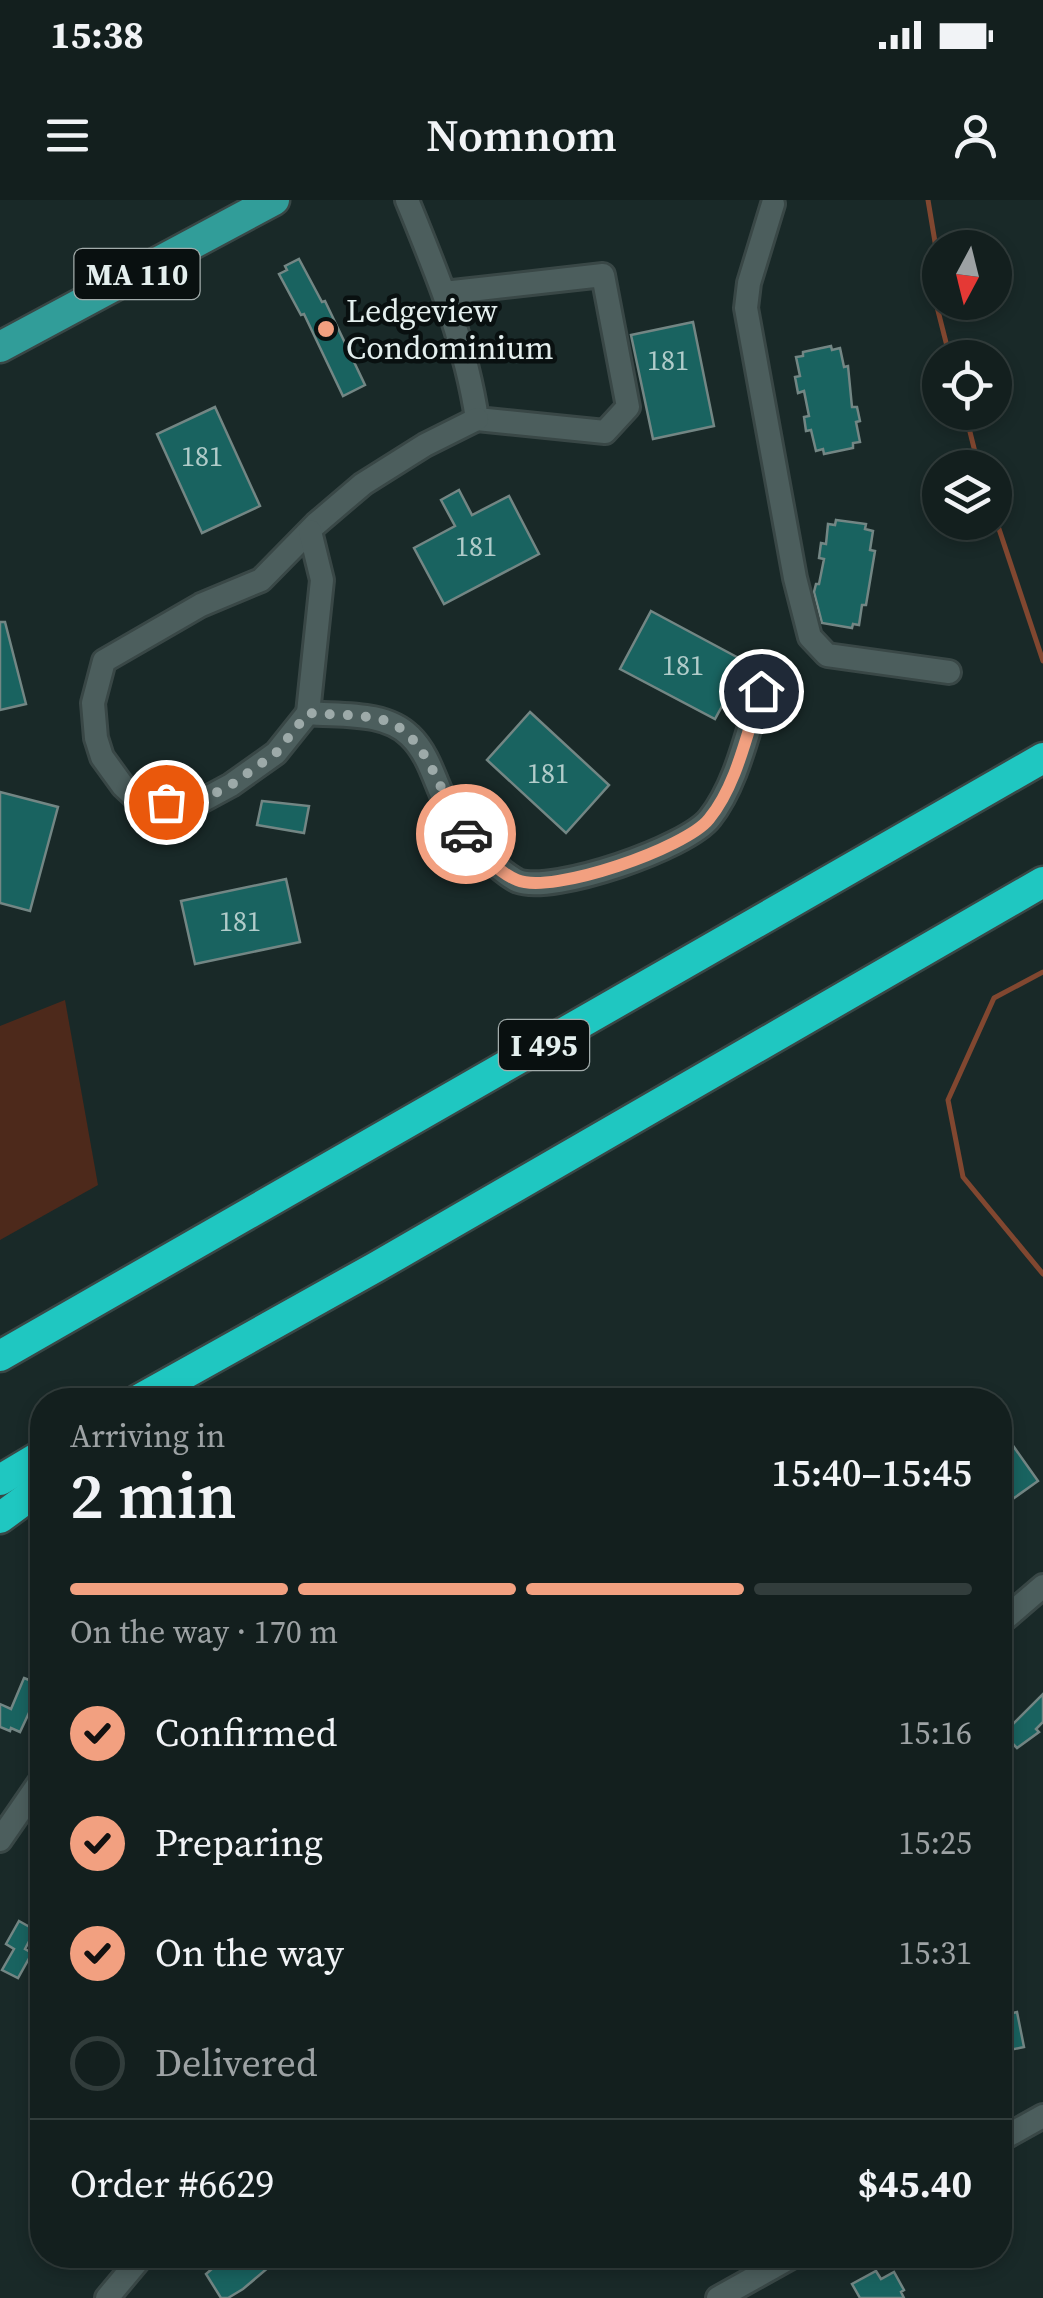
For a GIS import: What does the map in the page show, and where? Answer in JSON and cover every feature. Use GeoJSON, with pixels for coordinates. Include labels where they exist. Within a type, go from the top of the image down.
{"type":"FeatureCollection","features":[{"type":"Feature","properties":{"kind":"highway","name":"I 495"},"geometry":{"type":"LineString","coordinates":[[0,1354],[1043,758]]}},
{"type":"Feature","properties":{"kind":"highway"},"geometry":{"type":"LineString","coordinates":[[159,1388],[1043,882]]}},
{"type":"Feature","properties":{"kind":"highway"},"geometry":{"type":"LineString","coordinates":[[167,1388],[184,1374]]}},
{"type":"Feature","properties":{"kind":"highway"},"geometry":{"type":"LineString","coordinates":[[0,1480],[30,1462]]}},
{"type":"Feature","properties":{"kind":"highway"},"geometry":{"type":"LineString","coordinates":[[0,1518],[30,1497]]}},
{"type":"Feature","properties":{"kind":"main road","name":"MA 110"},"geometry":{"type":"LineString","coordinates":[[0,347],[274,200]]}},
{"type":"Feature","properties":{"kind":"street"},"geometry":{"type":"LineString","coordinates":[[408,200],[470,375],[477,419]]}},
{"type":"Feature","properties":{"kind":"street"},"geometry":{"type":"LineString","coordinates":[[773,204],[749,283],[746,308],[795,578],[810,637],[827,655],[948,672]]}},
{"type":"Feature","properties":{"kind":"street"},"geometry":{"type":"LineString","coordinates":[[310,530],[322,580],[308,713],[276,753],[231,785],[194,804],[139,800],[102,757],[96,738],[93,702],[104,661],[193,609],[261,580],[310,530],[363,484],[425,444],[477,419],[605,432],[628,407],[603,275],[444,293]]}},
{"type":"Feature","properties":{"kind":"street"},"geometry":{"type":"LineString","coordinates":[[308,713],[382,719],[410,736],[429,765],[452,816],[476,848],[519,881],[552,883],[630,862],[709,820],[731,779],[761,691]]}},
{"type":"Feature","properties":{"kind":"street"},"geometry":{"type":"LineString","coordinates":[[1012,1612],[1043,1586]]}},
{"type":"Feature","properties":{"kind":"street"},"geometry":{"type":"LineString","coordinates":[[0,1840],[30,1796]]}},
{"type":"Feature","properties":{"kind":"street"},"geometry":{"type":"LineString","coordinates":[[1012,2133],[1043,2116]]}},
{"type":"Feature","properties":{"kind":"street"},"geometry":{"type":"LineString","coordinates":[[107,2298],[132,2268]]}},
{"type":"Feature","properties":{"kind":"street"},"geometry":{"type":"LineString","coordinates":[[718,2298],[772,2268]]}},
{"type":"Feature","properties":{"kind":"shaded area"},"geometry":{"type":"Polygon","coordinates":[[[65,1000],[98,1185],[0,1240],[0,1026],[65,1000]]]}},
{"type":"Feature","properties":{"kind":"building","name":"Ledgeview Condominium"},"geometry":{"type":"Polygon","coordinates":[[[299,259],[322,302],[325,301],[365,385],[343,396],[304,314],[301,315],[279,274],[299,259]]]}},
{"type":"Feature","properties":{"kind":"building"},"geometry":{"type":"Polygon","coordinates":[[[693,322],[714,426],[653,439],[631,335],[693,322]]]}},
{"type":"Feature","properties":{"kind":"building"},"geometry":{"type":"Polygon","coordinates":[[[831,346],[832,350],[840,348],[844,367],[848,366],[852,407],[857,407],[860,421],[856,422],[860,442],[853,443],[853,448],[824,454],[823,449],[816,451],[811,430],[806,431],[804,417],[809,416],[804,391],[798,393],[796,357],[831,346]]]}},
{"type":"Feature","properties":{"kind":"building"},"geometry":{"type":"Polygon","coordinates":[[[215,407],[260,506],[202,533],[157,434],[215,407]]]}},
{"type":"Feature","properties":{"kind":"building"},"geometry":{"type":"Polygon","coordinates":[[[459,490],[472,515],[509,496],[539,554],[444,604],[414,548],[455,526],[441,500],[459,490]]]}},
{"type":"Feature","properties":{"kind":"building"},"geometry":{"type":"Polygon","coordinates":[[[836,520],[866,524],[865,529],[873,531],[870,550],[875,551],[866,605],[862,605],[859,625],[853,624],[852,628],[822,623],[814,592],[824,559],[819,558],[821,543],[826,544],[828,524],[835,525],[836,520]]]}},
{"type":"Feature","properties":{"kind":"building"},"geometry":{"type":"Polygon","coordinates":[[[651,611],[746,662],[715,719],[620,669],[651,611]]]}},
{"type":"Feature","properties":{"kind":"building"},"geometry":{"type":"Polygon","coordinates":[[[0,622],[5,622],[26,704],[0,710],[0,622]]]}},
{"type":"Feature","properties":{"kind":"building"},"geometry":{"type":"Polygon","coordinates":[[[530,712],[609,785],[566,833],[487,760],[530,712]]]}},
{"type":"Feature","properties":{"kind":"building"},"geometry":{"type":"Polygon","coordinates":[[[0,792],[58,807],[30,911],[0,903],[0,792]]]}},
{"type":"Feature","properties":{"kind":"building"},"geometry":{"type":"Polygon","coordinates":[[[262,801],[309,806],[304,833],[257,825],[262,801]]]}},
{"type":"Feature","properties":{"kind":"building"},"geometry":{"type":"Polygon","coordinates":[[[286,879],[300,942],[195,964],[181,901],[286,879]]]}},
{"type":"Feature","properties":{"kind":"building"},"geometry":{"type":"Polygon","coordinates":[[[1012,1444],[1038,1481],[1012,1499],[1012,1444]]]}},
{"type":"Feature","properties":{"kind":"building"},"geometry":{"type":"Polygon","coordinates":[[[24,1678],[30,1680],[30,1711],[20,1732],[0,1727],[0,1704],[11,1709],[24,1678]]]}},
{"type":"Feature","properties":{"kind":"building"},"geometry":{"type":"Polygon","coordinates":[[[1043,1694],[1043,1722],[1036,1729],[1039,1732],[1017,1748],[1012,1743],[1012,1725],[1043,1694]]]}},
{"type":"Feature","properties":{"kind":"building"},"geometry":{"type":"Polygon","coordinates":[[[19,1921],[30,1927],[25,1949],[30,1957],[18,1978],[2,1970],[14,1949],[6,1944],[19,1921]]]}},
{"type":"Feature","properties":{"kind":"building"},"geometry":{"type":"Polygon","coordinates":[[[1017,2012],[1024,2047],[1012,2050],[1012,2013],[1017,2012]]]}},
{"type":"Feature","properties":{"kind":"building"},"geometry":{"type":"Polygon","coordinates":[[[213,2268],[268,2268],[228,2298],[221,2298],[206,2274],[213,2268]]]}},
{"type":"Feature","properties":{"kind":"building"},"geometry":{"type":"Polygon","coordinates":[[[876,2271],[881,2279],[894,2272],[904,2298],[860,2298],[852,2284],[876,2271]]]}},
{"type":"Feature","properties":{"kind":"waterway"},"geometry":{"type":"LineString","coordinates":[[928,200],[933,230]]}},
{"type":"Feature","properties":{"kind":"waterway"},"geometry":{"type":"LineString","coordinates":[[940,320],[945,340]]}},
{"type":"Feature","properties":{"kind":"waterway"},"geometry":{"type":"LineString","coordinates":[[970,430],[974,450]]}},
{"type":"Feature","properties":{"kind":"waterway"},"geometry":{"type":"LineString","coordinates":[[1003,540],[1043,661]]}},
{"type":"Feature","properties":{"kind":"waterway"},"geometry":{"type":"LineString","coordinates":[[1043,972],[994,998],[948,1100],[963,1177],[1043,1274]]}},
{"type":"Feature","properties":{"kind":"way so far"},"geometry":{"type":"LineString","coordinates":[[166,802],[194,804],[231,785],[276,753],[308,713],[382,719],[410,736],[429,765],[452,816],[466,834]]}},
{"type":"Feature","properties":{"kind":"place","name":"Ledgeview Condominium"},"geometry":{"type":"Point","coordinates":[326,329]}},
{"type":"Feature","properties":{"kind":"route"},"geometry":{"type":"LineString","coordinates":[[466,834],[476,848],[519,881],[552,883],[630,862],[665,846],[709,820],[731,779],[761,691]]}}]}
